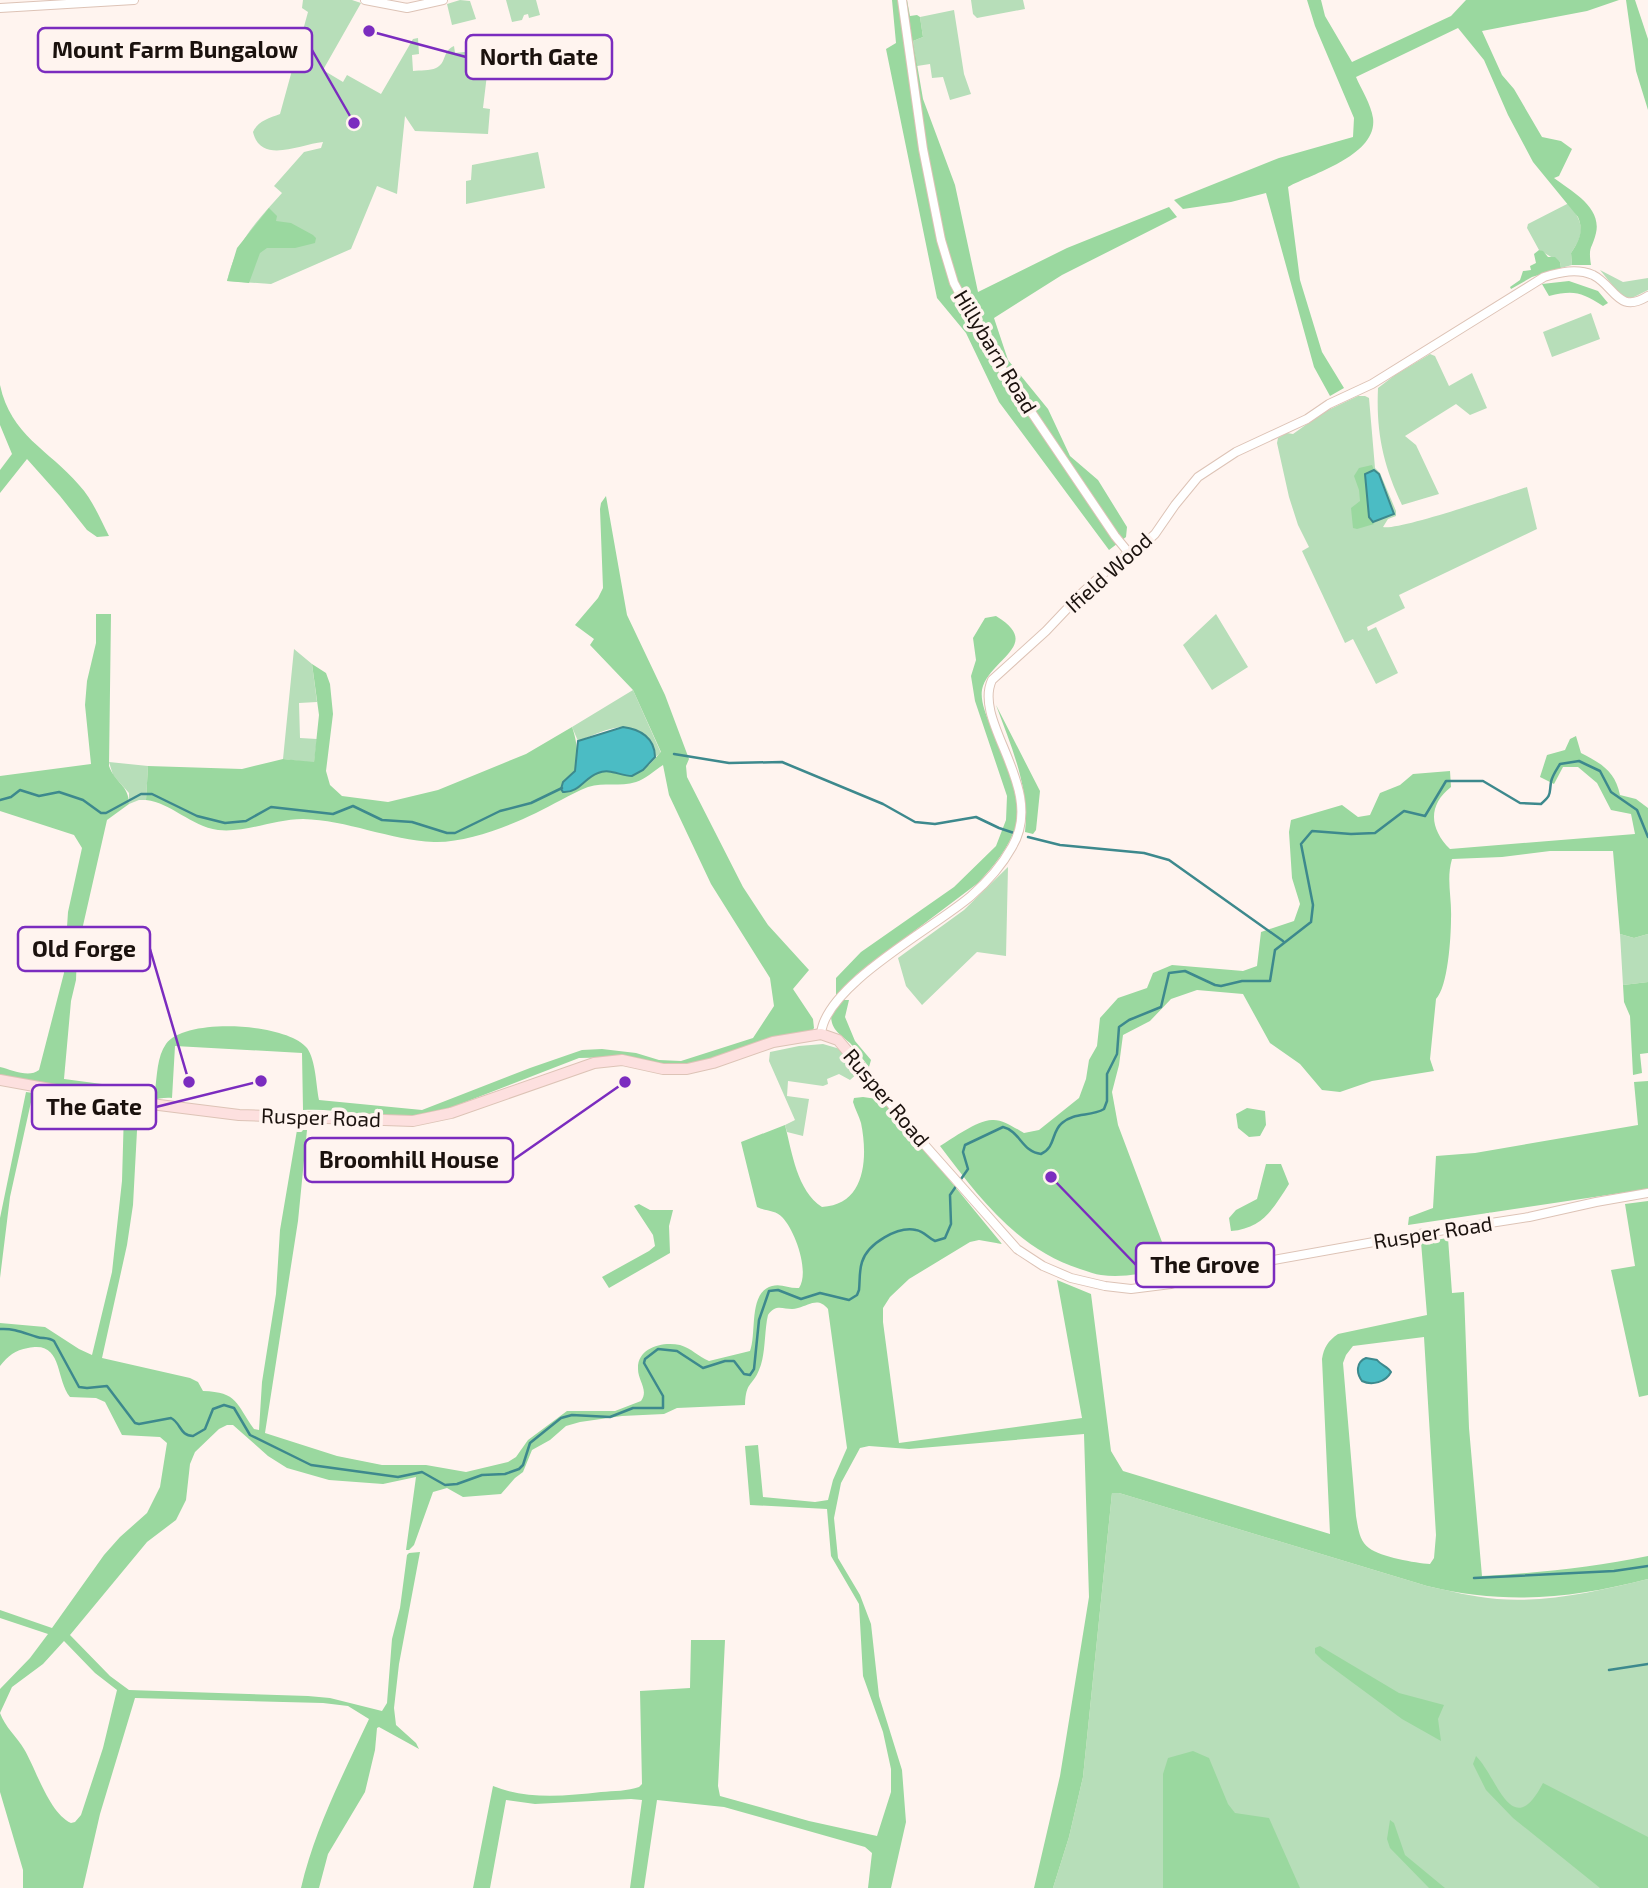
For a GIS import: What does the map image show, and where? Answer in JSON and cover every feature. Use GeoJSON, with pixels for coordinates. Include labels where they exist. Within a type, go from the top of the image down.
{"type":"FeatureCollection","features":[{"type":"Feature","properties":{"kind":"street"},"geometry":{"type":"LineString","coordinates":[[0,8],[134,0]]}},
{"type":"Feature","properties":{"kind":"street"},"geometry":{"type":"LineString","coordinates":[[365,0],[407,8],[443,0]]}},
{"type":"Feature","properties":{"kind":"street","name":"Hillybarn Road"},"geometry":{"type":"LineString","coordinates":[[902,0],[923,149],[954,283],[992,354],[1129,553]]}},
{"type":"Feature","properties":{"kind":"street","name":"Ifield Wood"},"geometry":{"type":"LineString","coordinates":[[821,1034],[822,1021],[847,990],[970,897],[1012,848],[1022,822],[1022,810],[1014,772],[988,703],[987,690],[992,680],[1046,631],[1082,593],[1129,553],[1144,544],[1198,477],[1236,452],[1307,419],[1329,404],[1372,384],[1544,276],[1563,271],[1578,271],[1600,279],[1617,298],[1627,302],[1636,302],[1648,296]]}},
{"type":"Feature","properties":{"kind":"street","name":"Rusper Road"},"geometry":{"type":"LineString","coordinates":[[0,1080],[95,1097],[239,1115],[413,1121],[451,1113],[594,1063],[622,1060],[663,1069],[687,1069],[773,1042],[821,1034],[838,1040],[1004,1236],[1037,1263],[1091,1284],[1131,1289],[1171,1284],[1212,1271],[1529,1217],[1648,1193]]}},
{"type":"Feature","properties":{"kind":"green space"},"geometry":{"type":"Polygon","coordinates":[[[303,0],[352,0],[361,3],[323,70],[343,82],[347,75],[381,94],[413,39],[418,38],[419,54],[412,55],[413,71],[436,68],[454,46],[455,53],[482,50],[482,42],[491,41],[483,108],[490,109],[488,134],[415,131],[405,116],[397,194],[377,186],[351,249],[271,284],[227,281],[242,244],[282,193],[274,186],[304,152],[321,148],[323,142],[273,150],[264,148],[257,142],[253,132],[261,123],[280,114],[308,12],[302,8],[303,0]]]}},
{"type":"Feature","properties":{"kind":"green space"},"geometry":{"type":"Polygon","coordinates":[[[460,0],[470,1],[476,19],[452,25],[447,4],[460,0]]]}},
{"type":"Feature","properties":{"kind":"green space"},"geometry":{"type":"Polygon","coordinates":[[[506,0],[536,0],[540,15],[529,18],[528,14],[524,15],[522,20],[512,22],[506,0]]]}},
{"type":"Feature","properties":{"kind":"green space"},"geometry":{"type":"Polygon","coordinates":[[[892,0],[907,0],[910,16],[920,17],[923,37],[913,41],[923,99],[955,185],[978,292],[1067,248],[1169,207],[1177,217],[1062,275],[994,318],[1008,360],[1048,409],[1070,456],[1098,480],[1127,527],[1126,537],[1109,550],[999,402],[966,333],[937,298],[886,49],[896,43],[892,0]]]}},
{"type":"Feature","properties":{"kind":"green space"},"geometry":{"type":"Polygon","coordinates":[[[971,0],[1023,0],[1025,9],[977,18],[973,14],[971,0]]]}},
{"type":"Feature","properties":{"kind":"green space"},"geometry":{"type":"Polygon","coordinates":[[[1307,0],[1321,0],[1325,16],[1352,62],[1451,16],[1466,0],[1619,0],[1587,11],[1482,31],[1502,75],[1514,89],[1542,137],[1561,141],[1572,149],[1559,176],[1554,178],[1584,201],[1594,215],[1597,224],[1590,251],[1591,265],[1572,265],[1571,253],[1581,231],[1578,217],[1533,162],[1508,115],[1484,60],[1458,28],[1356,77],[1373,118],[1372,131],[1355,152],[1342,161],[1288,187],[1300,280],[1322,352],[1344,388],[1330,396],[1314,367],[1266,193],[1231,202],[1183,209],[1174,200],[1279,158],[1353,137],[1354,118],[1315,26],[1307,0]]]}},
{"type":"Feature","properties":{"kind":"green space"},"geometry":{"type":"Polygon","coordinates":[[[1626,0],[1635,0],[1648,39],[1648,110],[1636,71],[1626,0]]]}},
{"type":"Feature","properties":{"kind":"green space"},"geometry":{"type":"Polygon","coordinates":[[[954,10],[964,74],[971,94],[950,100],[943,77],[932,78],[930,64],[917,66],[913,41],[923,37],[920,17],[954,10]]]}},
{"type":"Feature","properties":{"kind":"green space"},"geometry":{"type":"Polygon","coordinates":[[[538,152],[545,188],[466,204],[466,181],[471,180],[472,165],[538,152]]]}},
{"type":"Feature","properties":{"kind":"green space"},"geometry":{"type":"Polygon","coordinates":[[[1569,203],[1580,222],[1581,233],[1571,253],[1572,265],[1561,268],[1560,262],[1539,250],[1527,228],[1528,224],[1569,203]]]}},
{"type":"Feature","properties":{"kind":"green space"},"geometry":{"type":"Polygon","coordinates":[[[269,208],[277,216],[276,221],[291,223],[313,235],[316,238],[315,243],[295,248],[267,248],[260,253],[249,283],[227,281],[237,248],[269,208]]]}},
{"type":"Feature","properties":{"kind":"green space"},"geometry":{"type":"Polygon","coordinates":[[[1539,250],[1548,257],[1555,257],[1561,268],[1532,277],[1511,289],[1510,287],[1520,280],[1523,271],[1531,270],[1530,266],[1536,263],[1534,254],[1539,250]]]}},
{"type":"Feature","properties":{"kind":"green space"},"geometry":{"type":"Polygon","coordinates":[[[1600,270],[1623,282],[1648,278],[1648,290],[1632,298],[1622,297],[1600,270]]]}},
{"type":"Feature","properties":{"kind":"green space"},"geometry":{"type":"Polygon","coordinates":[[[1569,281],[1598,291],[1608,303],[1603,306],[1577,294],[1549,296],[1542,284],[1569,281]]]}},
{"type":"Feature","properties":{"kind":"green space"},"geometry":{"type":"Polygon","coordinates":[[[1591,313],[1600,339],[1552,357],[1543,332],[1591,313]]]}},
{"type":"Feature","properties":{"kind":"green space"},"geometry":{"type":"Polygon","coordinates":[[[1430,354],[1435,356],[1449,386],[1472,373],[1487,408],[1470,415],[1456,404],[1405,436],[1416,445],[1439,494],[1402,505],[1382,448],[1378,388],[1430,354]]]}},
{"type":"Feature","properties":{"kind":"green space"},"geometry":{"type":"Polygon","coordinates":[[[0,385],[5,402],[22,430],[84,491],[109,536],[97,537],[87,530],[27,459],[0,493],[0,470],[12,454],[0,425],[0,385]]]}},
{"type":"Feature","properties":{"kind":"green space"},"geometry":{"type":"Polygon","coordinates":[[[1358,396],[1369,398],[1375,468],[1380,473],[1396,511],[1396,516],[1388,519],[1383,527],[1429,518],[1527,487],[1537,529],[1399,595],[1405,608],[1367,627],[1368,631],[1376,627],[1398,673],[1376,684],[1353,639],[1345,643],[1302,551],[1309,547],[1289,497],[1277,443],[1278,438],[1287,433],[1293,434],[1324,412],[1358,396]]]}},
{"type":"Feature","properties":{"kind":"green space"},"geometry":{"type":"Polygon","coordinates":[[[1372,465],[1374,470],[1365,474],[1369,517],[1374,524],[1353,528],[1351,508],[1360,501],[1354,476],[1359,468],[1372,465]]]}},
{"type":"Feature","properties":{"kind":"green space"},"geometry":{"type":"Polygon","coordinates":[[[606,496],[627,615],[665,695],[689,759],[686,766],[687,777],[743,887],[768,925],[809,970],[793,989],[813,1019],[814,1028],[812,1031],[694,1063],[667,1066],[619,1057],[579,1058],[437,1113],[404,1118],[303,1110],[302,1053],[175,1046],[172,1098],[153,1100],[138,1112],[133,1205],[102,1358],[190,1378],[198,1382],[203,1391],[230,1397],[254,1429],[259,1430],[262,1382],[276,1294],[280,1230],[297,1130],[307,1130],[298,1221],[265,1433],[337,1456],[382,1465],[426,1465],[466,1472],[508,1462],[516,1457],[528,1440],[567,1411],[615,1411],[641,1401],[644,1389],[638,1373],[639,1362],[646,1351],[652,1348],[666,1344],[680,1345],[709,1361],[750,1351],[759,1296],[764,1290],[775,1285],[799,1288],[803,1272],[800,1251],[787,1223],[777,1213],[757,1207],[741,1142],[785,1125],[793,1159],[807,1191],[822,1207],[837,1204],[848,1198],[856,1189],[861,1177],[863,1136],[854,1098],[884,1100],[1002,1244],[979,1240],[970,1242],[909,1279],[890,1297],[883,1308],[899,1443],[1082,1418],[1057,1280],[1091,1294],[1111,1451],[1123,1471],[1330,1534],[1322,1359],[1324,1351],[1338,1334],[1427,1315],[1421,1242],[1448,1238],[1452,1293],[1464,1292],[1469,1428],[1482,1576],[1566,1569],[1648,1556],[1648,1579],[1592,1591],[1538,1597],[1484,1596],[1456,1592],[1427,1586],[1112,1493],[1083,1777],[1069,1837],[1053,1888],[1034,1888],[1060,1776],[1089,1597],[1084,1434],[909,1449],[869,1446],[860,1448],[841,1483],[834,1518],[838,1558],[860,1595],[871,1624],[879,1696],[902,1770],[906,1822],[891,1888],[868,1888],[872,1853],[865,1847],[724,1807],[657,1800],[644,1888],[630,1888],[642,1800],[631,1799],[535,1804],[506,1800],[490,1888],[473,1888],[493,1786],[547,1796],[626,1790],[642,1784],[640,1691],[690,1688],[691,1640],[725,1640],[718,1786],[720,1796],[809,1821],[877,1836],[891,1792],[891,1769],[883,1732],[863,1676],[859,1604],[831,1556],[827,1509],[750,1505],[745,1446],[758,1445],[763,1497],[815,1502],[828,1500],[833,1480],[847,1448],[828,1309],[821,1303],[794,1309],[778,1308],[768,1315],[761,1364],[748,1388],[745,1405],[677,1408],[664,1414],[622,1416],[566,1426],[550,1440],[532,1450],[523,1472],[501,1494],[463,1497],[447,1488],[433,1492],[414,1545],[409,1550],[406,1550],[416,1477],[383,1484],[329,1480],[287,1468],[268,1456],[233,1425],[219,1429],[195,1452],[190,1464],[186,1500],[176,1520],[147,1542],[70,1635],[110,1676],[129,1690],[308,1696],[330,1698],[382,1711],[387,1703],[392,1639],[400,1608],[407,1555],[420,1552],[399,1664],[394,1708],[396,1725],[419,1749],[377,1728],[365,1792],[328,1854],[319,1888],[301,1888],[322,1823],[369,1719],[348,1706],[323,1703],[135,1698],[100,1814],[83,1888],[23,1888],[23,1870],[0,1792],[0,1713],[0,1689],[30,1658],[48,1634],[0,1618],[0,1610],[52,1628],[104,1555],[147,1513],[160,1487],[167,1443],[160,1437],[122,1435],[105,1402],[96,1398],[70,1397],[53,1355],[47,1350],[39,1347],[19,1350],[0,1366],[0,1323],[45,1327],[92,1355],[112,1272],[122,1181],[124,1111],[119,1105],[0,1075],[0,1067],[25,1073],[39,1070],[64,973],[68,912],[82,848],[74,835],[0,811],[0,776],[91,764],[85,705],[87,681],[96,643],[96,614],[111,614],[109,766],[127,792],[129,804],[107,820],[77,952],[64,1079],[155,1091],[161,1054],[166,1044],[177,1035],[193,1030],[236,1026],[279,1033],[307,1048],[314,1066],[319,1100],[422,1110],[582,1050],[602,1049],[636,1053],[659,1060],[681,1061],[753,1038],[774,1006],[770,978],[711,884],[669,795],[663,765],[636,782],[588,787],[499,829],[446,842],[401,838],[336,823],[303,819],[239,830],[218,830],[199,824],[164,805],[146,800],[148,766],[242,769],[283,759],[314,762],[319,715],[312,664],[326,673],[330,684],[333,714],[326,771],[330,785],[342,796],[388,802],[438,790],[526,754],[572,727],[577,760],[574,773],[561,789],[563,792],[577,789],[590,776],[600,772],[612,771],[623,775],[649,765],[661,752],[633,690],[590,645],[594,639],[575,625],[603,588],[601,503],[606,496]],[[1424,1337],[1353,1346],[1343,1363],[1356,1516],[1361,1538],[1369,1548],[1381,1554],[1430,1564],[1434,1558],[1436,1535],[1424,1337]],[[64,1641],[43,1664],[12,1687],[0,1713],[2,1718],[24,1749],[56,1810],[63,1818],[71,1823],[75,1822],[81,1815],[103,1748],[117,1690],[95,1673],[64,1641]]]}},
{"type":"Feature","properties":{"kind":"green space"},"geometry":{"type":"Polygon","coordinates":[[[1216,614],[1248,667],[1212,690],[1183,645],[1216,614]]]}},
{"type":"Feature","properties":{"kind":"green space"},"geometry":{"type":"Polygon","coordinates":[[[996,616],[1009,626],[1015,635],[1015,643],[989,676],[983,686],[982,695],[1016,801],[1016,825],[1010,841],[978,883],[856,975],[836,995],[836,978],[861,952],[954,887],[996,846],[1006,820],[1007,796],[975,701],[971,676],[976,660],[973,638],[985,618],[996,616]]]}},
{"type":"Feature","properties":{"kind":"green space"},"geometry":{"type":"Polygon","coordinates":[[[294,649],[312,664],[317,702],[299,703],[300,738],[317,739],[314,763],[283,759],[294,649]]]}},
{"type":"Feature","properties":{"kind":"green space"},"geometry":{"type":"Polygon","coordinates":[[[633,690],[661,753],[655,757],[647,738],[629,728],[610,729],[578,741],[572,727],[633,690]]]}},
{"type":"Feature","properties":{"kind":"green space"},"geometry":{"type":"Polygon","coordinates":[[[996,705],[1040,791],[1036,830],[1033,834],[1025,832],[1022,783],[996,705]]]}},
{"type":"Feature","properties":{"kind":"green space"},"geometry":{"type":"Polygon","coordinates":[[[1576,736],[1581,753],[1611,774],[1620,795],[1636,799],[1648,808],[1648,934],[1634,938],[1620,934],[1613,851],[1550,851],[1452,859],[1449,874],[1449,949],[1446,973],[1436,999],[1430,1059],[1434,1071],[1372,1081],[1340,1092],[1322,1090],[1300,1064],[1270,1043],[1243,994],[1197,990],[1171,999],[1150,1021],[1123,1035],[1112,1092],[1118,1125],[1162,1242],[1166,1269],[1109,1276],[1057,1260],[1037,1248],[1001,1219],[984,1202],[940,1146],[972,1127],[992,1120],[1004,1122],[1024,1133],[1039,1130],[1079,1098],[1089,1060],[1097,1046],[1100,1018],[1118,998],[1147,988],[1153,973],[1172,965],[1243,971],[1257,966],[1261,932],[1294,921],[1300,904],[1292,878],[1289,832],[1291,820],[1342,805],[1358,817],[1370,815],[1380,793],[1400,785],[1413,774],[1450,771],[1451,787],[1438,801],[1434,817],[1438,833],[1450,849],[1635,834],[1631,814],[1611,810],[1597,783],[1578,767],[1563,767],[1554,784],[1540,777],[1547,755],[1565,750],[1570,739],[1576,736]]]}},
{"type":"Feature","properties":{"kind":"green space"},"geometry":{"type":"Polygon","coordinates":[[[109,762],[148,766],[146,800],[129,804],[129,793],[113,775],[109,762]]]}},
{"type":"Feature","properties":{"kind":"green space"},"geometry":{"type":"Polygon","coordinates":[[[1008,867],[1006,956],[977,952],[922,1005],[906,986],[898,958],[964,910],[1008,867]]]}},
{"type":"Feature","properties":{"kind":"green space"},"geometry":{"type":"Polygon","coordinates":[[[1620,934],[1634,938],[1648,934],[1648,982],[1623,985],[1620,934]]]}},
{"type":"Feature","properties":{"kind":"green space"},"geometry":{"type":"Polygon","coordinates":[[[1648,982],[1648,1053],[1640,1054],[1642,1073],[1633,1075],[1630,1016],[1624,1002],[1623,985],[1648,982]]]}},
{"type":"Feature","properties":{"kind":"green space"},"geometry":{"type":"Polygon","coordinates":[[[843,1000],[849,1000],[845,1017],[855,1041],[871,1060],[869,1067],[833,1024],[831,1015],[843,1000]]]}},
{"type":"Feature","properties":{"kind":"green space"},"geometry":{"type":"Polygon","coordinates":[[[823,1044],[840,1049],[859,1072],[850,1080],[839,1074],[827,1079],[828,1084],[823,1086],[788,1081],[787,1096],[809,1099],[803,1136],[787,1132],[785,1125],[795,1120],[769,1061],[770,1052],[823,1044]]]}},
{"type":"Feature","properties":{"kind":"green space"},"geometry":{"type":"Polygon","coordinates":[[[1648,1081],[1648,1189],[1408,1225],[1409,1217],[1433,1208],[1436,1156],[1475,1153],[1638,1125],[1634,1082],[1648,1081]]]}},
{"type":"Feature","properties":{"kind":"green space"},"geometry":{"type":"Polygon","coordinates":[[[26,1092],[33,1093],[10,1197],[0,1278],[0,1218],[26,1092]]]}},
{"type":"Feature","properties":{"kind":"green space"},"geometry":{"type":"Polygon","coordinates":[[[1247,1108],[1265,1111],[1266,1125],[1260,1136],[1249,1137],[1238,1128],[1236,1114],[1247,1108]]]}},
{"type":"Feature","properties":{"kind":"green space"},"geometry":{"type":"Polygon","coordinates":[[[1266,1164],[1281,1164],[1289,1184],[1266,1216],[1251,1226],[1231,1231],[1229,1218],[1236,1210],[1257,1199],[1266,1164]]]}},
{"type":"Feature","properties":{"kind":"green space"},"geometry":{"type":"Polygon","coordinates":[[[1648,1201],[1648,1395],[1639,1397],[1611,1270],[1635,1266],[1625,1204],[1648,1201]]]}},
{"type":"Feature","properties":{"kind":"green space"},"geometry":{"type":"Polygon","coordinates":[[[639,1204],[650,1210],[673,1210],[669,1226],[670,1253],[609,1288],[602,1277],[655,1246],[653,1235],[634,1206],[639,1204]]]}},
{"type":"Feature","properties":{"kind":"green space"},"geometry":{"type":"Polygon","coordinates":[[[1112,1493],[1427,1586],[1479,1597],[1516,1600],[1554,1598],[1648,1579],[1648,1888],[1053,1888],[1069,1837],[1083,1777],[1112,1493]]]}},
{"type":"Feature","properties":{"kind":"green space"},"geometry":{"type":"Polygon","coordinates":[[[1320,1646],[1399,1693],[1444,1705],[1438,1719],[1441,1741],[1402,1719],[1322,1660],[1315,1653],[1315,1648],[1320,1646]]]}},
{"type":"Feature","properties":{"kind":"green space"},"geometry":{"type":"Polygon","coordinates":[[[1193,1751],[1209,1758],[1228,1804],[1235,1813],[1269,1818],[1300,1888],[1163,1888],[1163,1774],[1168,1758],[1193,1751]]]}},
{"type":"Feature","properties":{"kind":"green space"},"geometry":{"type":"Polygon","coordinates":[[[1476,1756],[1506,1800],[1514,1807],[1523,1807],[1532,1800],[1543,1783],[1648,1837],[1648,1888],[1600,1888],[1513,1818],[1486,1790],[1473,1764],[1476,1756]]]}},
{"type":"Feature","properties":{"kind":"green space"},"geometry":{"type":"Polygon","coordinates":[[[1390,1820],[1394,1823],[1405,1855],[1445,1888],[1429,1888],[1390,1848],[1387,1839],[1390,1820]]]}},
{"type":"Feature","properties":{"kind":"water"},"geometry":{"type":"Polygon","coordinates":[[[1374,470],[1379,474],[1394,514],[1373,522],[1369,517],[1365,474],[1374,470]]]}},
{"type":"Feature","properties":{"kind":"water"},"geometry":{"type":"Polygon","coordinates":[[[623,727],[641,732],[652,745],[655,757],[643,770],[632,776],[602,772],[593,775],[577,788],[563,792],[563,782],[575,771],[578,741],[623,727]]]}},
{"type":"Feature","properties":{"kind":"water"},"geometry":{"type":"Polygon","coordinates":[[[1366,1358],[1377,1360],[1391,1372],[1382,1381],[1362,1381],[1358,1368],[1360,1362],[1366,1358]]]}},
{"type":"Feature","properties":{"kind":"waterway"},"geometry":{"type":"LineString","coordinates":[[674,754],[729,763],[782,762],[883,804],[915,822],[935,824],[976,817],[1014,833]]}},
{"type":"Feature","properties":{"kind":"waterway"},"geometry":{"type":"LineString","coordinates":[[0,1329],[54,1341],[79,1387],[107,1386],[135,1423],[171,1418],[185,1434],[193,1436],[205,1429],[213,1409],[224,1405],[234,1408],[250,1435],[311,1465],[398,1477],[422,1472],[445,1485],[457,1484],[482,1475],[505,1474],[519,1469],[523,1465],[530,1443],[561,1418],[572,1415],[610,1417],[633,1408],[663,1408],[663,1396],[644,1363],[645,1359],[658,1349],[677,1351],[703,1368],[734,1361],[744,1374],[750,1375],[754,1369],[759,1320],[769,1291],[778,1290],[801,1299],[820,1293],[849,1300],[857,1295],[859,1290],[860,1269],[865,1255],[884,1237],[909,1229],[921,1232],[935,1241],[945,1238],[951,1224],[950,1195],[968,1169],[963,1152],[965,1145],[1003,1127],[1009,1129],[1029,1150],[1041,1154],[1046,1151],[1059,1127],[1067,1120],[1104,1109],[1107,1101],[1107,1074],[1117,1054],[1119,1027],[1161,1007],[1169,973],[1185,971],[1221,986],[1242,981],[1270,981],[1275,950],[1311,922],[1313,905],[1301,844],[1312,831],[1375,833],[1404,811],[1425,816],[1446,781],[1483,781],[1520,803],[1541,804],[1550,792],[1552,780],[1560,764],[1579,761],[1600,771],[1611,792],[1637,810],[1648,837]]}},
{"type":"Feature","properties":{"kind":"waterway"},"geometry":{"type":"LineString","coordinates":[[0,800],[11,797],[20,790],[39,796],[59,792],[83,800],[101,813],[106,813],[141,794],[152,794],[197,816],[225,823],[246,821],[271,807],[333,814],[353,806],[382,820],[412,822],[455,833],[500,811],[531,803],[562,788]]}},
{"type":"Feature","properties":{"kind":"waterway"},"geometry":{"type":"LineString","coordinates":[[1028,837],[1060,845],[1144,853],[1169,860],[1283,941]]}},
{"type":"Feature","properties":{"kind":"waterway"},"geometry":{"type":"LineString","coordinates":[[1474,1578],[1614,1571],[1648,1566]]}},
{"type":"Feature","properties":{"kind":"waterway"},"geometry":{"type":"LineString","coordinates":[[1609,1670],[1648,1664]]}},
{"type":"Feature","properties":{"kind":"place","name":"North Gate"},"geometry":{"type":"Point","coordinates":[369,31]}},
{"type":"Feature","properties":{"kind":"place","name":"Mount Farm Bungalow"},"geometry":{"type":"Point","coordinates":[354,123]}},
{"type":"Feature","properties":{"kind":"place","name":"The Gate"},"geometry":{"type":"Point","coordinates":[261,1081]}},
{"type":"Feature","properties":{"kind":"place","name":"Old Forge"},"geometry":{"type":"Point","coordinates":[189,1082]}},
{"type":"Feature","properties":{"kind":"place","name":"Broomhill House"},"geometry":{"type":"Point","coordinates":[625,1082]}},
{"type":"Feature","properties":{"kind":"place","name":"The Grove"},"geometry":{"type":"Point","coordinates":[1051,1177]}}]}
